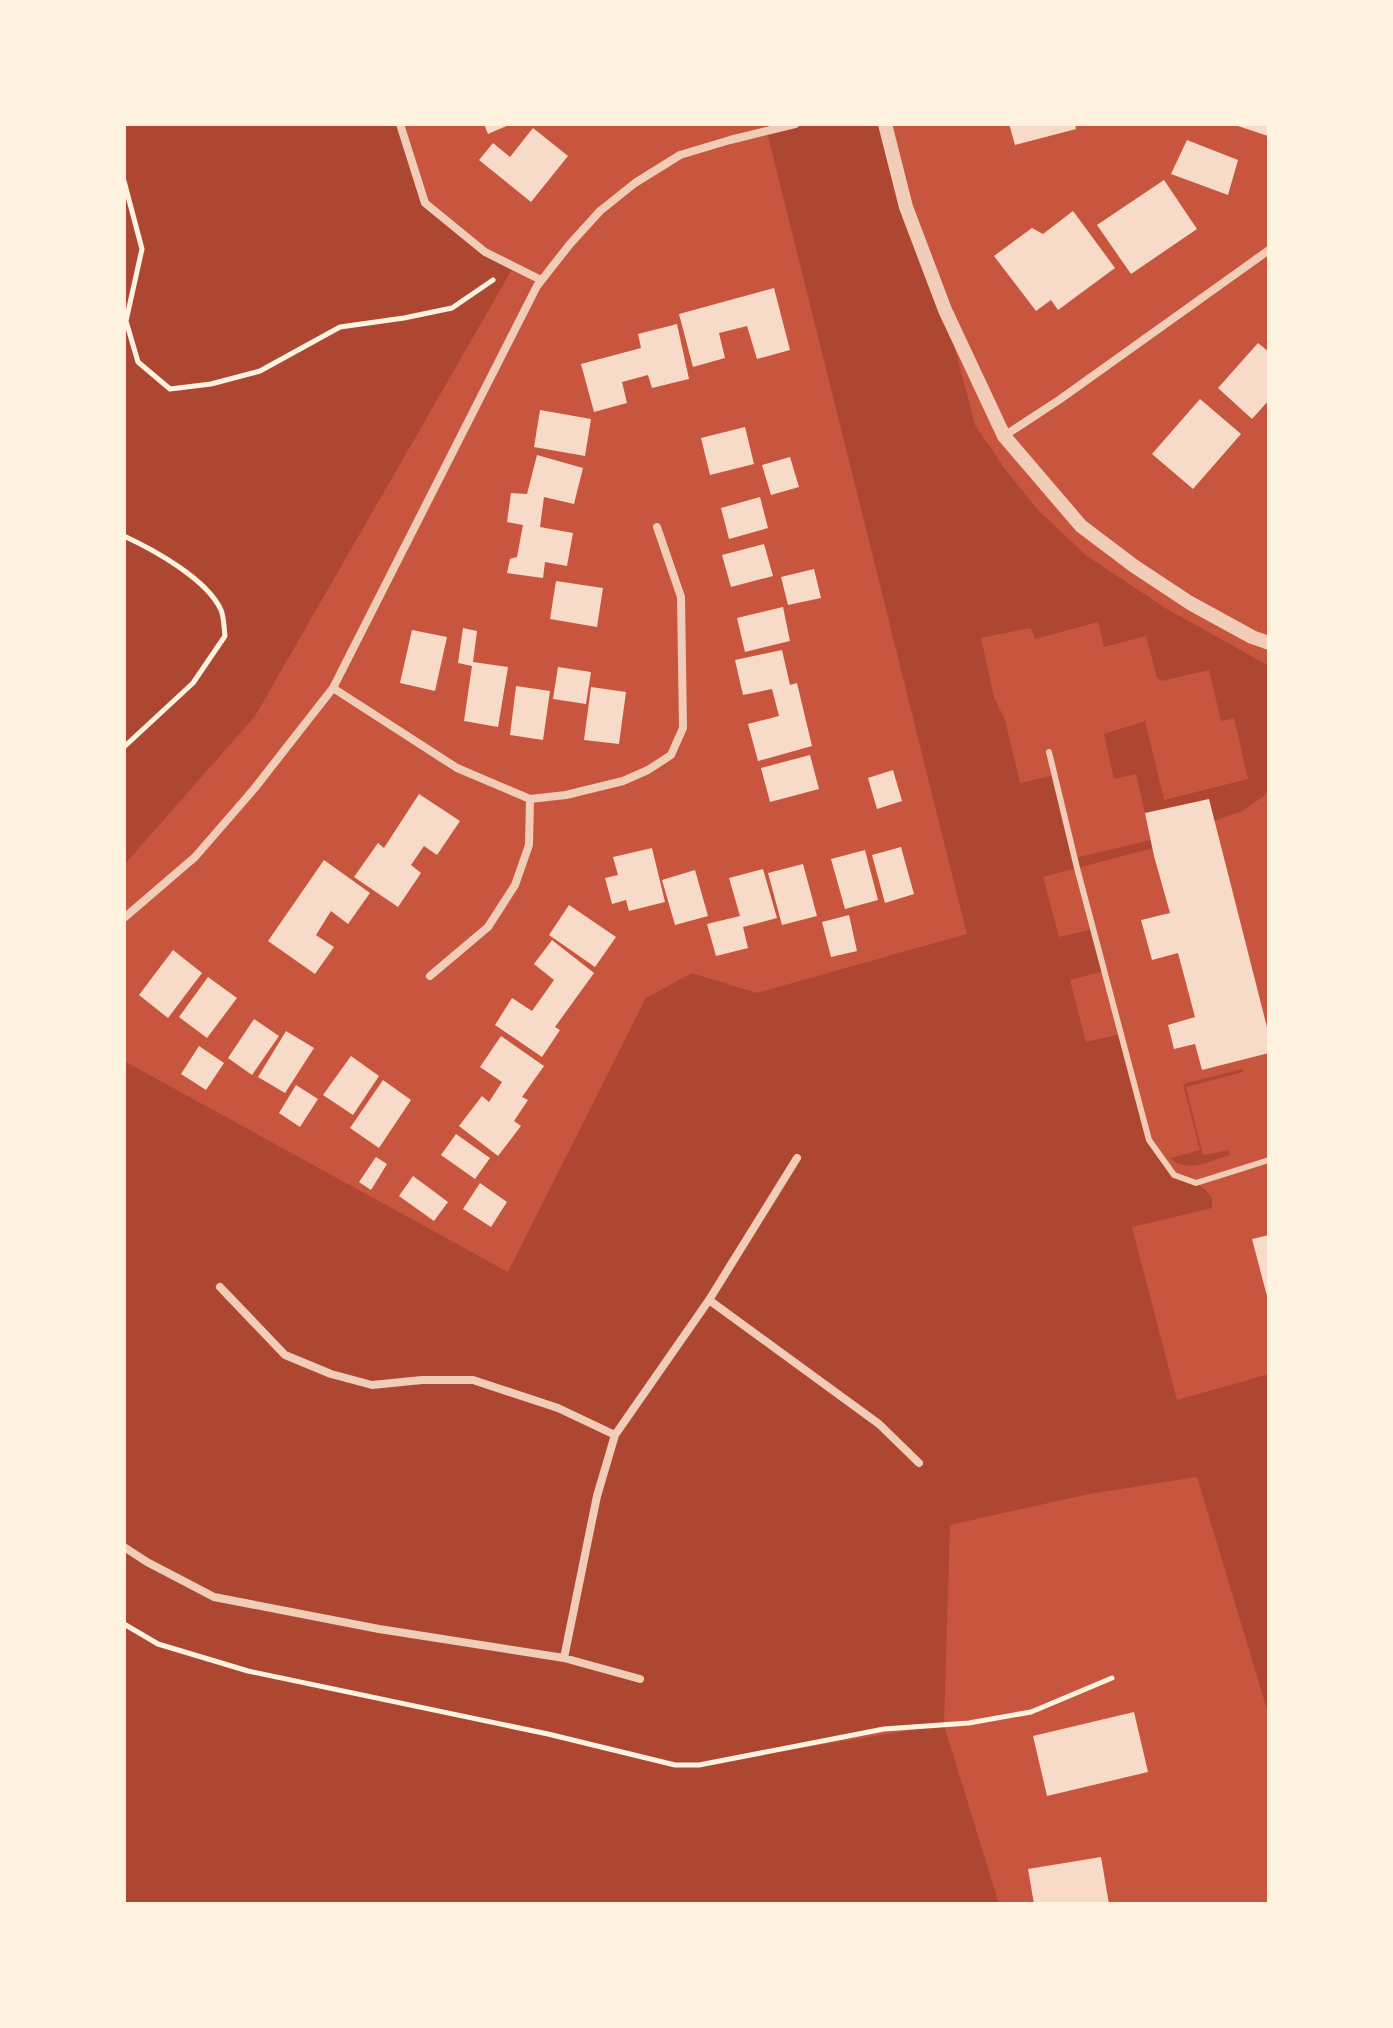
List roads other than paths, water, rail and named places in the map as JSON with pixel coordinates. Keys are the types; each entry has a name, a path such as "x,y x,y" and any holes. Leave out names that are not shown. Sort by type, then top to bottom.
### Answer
{"street":[{"path":"400,124 425,203 485,252 541,280"},
{"path":"124,918 195,857 254,789 333,688 541,280 600,211 635,183 680,155 795,124"},
{"path":"885,124 911,222 945,310 1004,436 1081,526 1190,603 1269,643"},
{"path":"1004,436 1269,250"},
{"path":"333,688 457,768 530,799 566,795 623,781 648,770 671,755 683,728 681,597 657,527"},
{"path":"430,976 488,927 515,885 529,845 530,799"},
{"path":"564,1658 597,1496 615,1435 709,1300 797,1158"},
{"path":"220,1287 285,1355 331,1374 372,1385 422,1380 473,1380 558,1408 615,1435"},
{"path":"709,1300 879,1424 919,1463"},
{"path":"124,1547 214,1597 379,1629 564,1658 640,1679"}],"lane":[{"path":"1049,752 1149,1140 1174,1175 1196,1183 1269,1160"}]}
